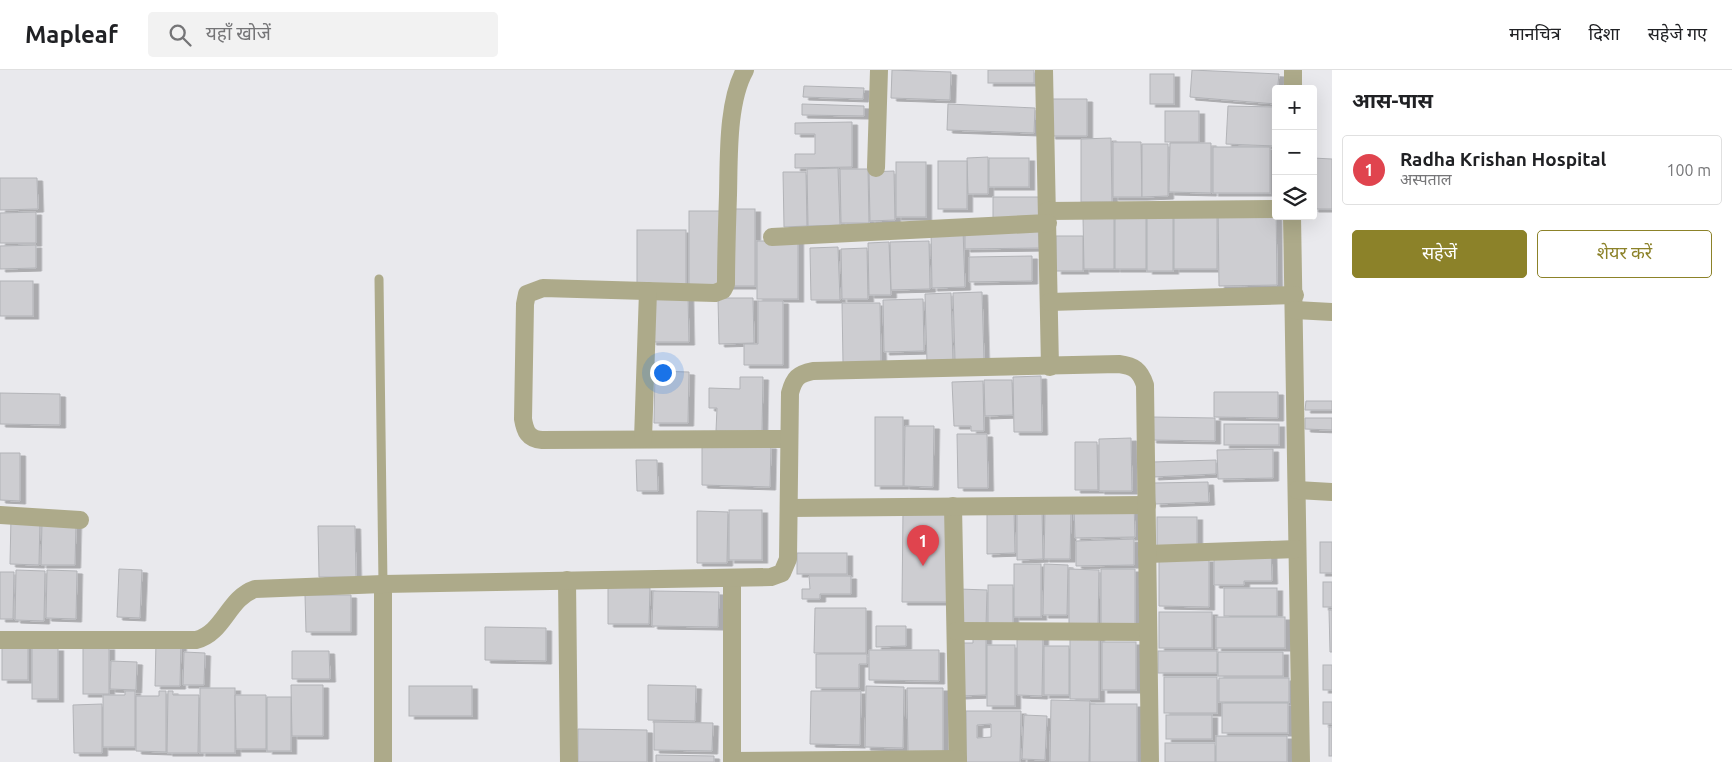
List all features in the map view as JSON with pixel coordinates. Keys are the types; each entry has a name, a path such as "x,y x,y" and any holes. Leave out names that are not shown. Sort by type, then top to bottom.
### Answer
{"street":[{"path":"745,70 741,77 734,104 730,145 726,284 723,290 715,293 543,288 527,294 525,304 523,419 528,434 534,439 542,440 790,439"},
{"path":"876,168 879,70"},
{"path":"1044,70 1050,367"},
{"path":"1293,70 1293,85"},
{"path":"772,238 1047,217 1272,209"},
{"path":"1292,220 1295,302 1301,762"},
{"path":"643,439 648,291"},
{"path":"1049,302 1295,302 1332,312"},
{"path":"0,640 196,640 206,638 214,631 236,601 246,592 255,589 567,580 732,579 771,576 782,573 788,559 790,393 793,381 799,374 813,371 1119,364 1133,366 1142,374 1145,385 1150,762"},
{"path":"1297,490 1332,492"},
{"path":"789,508 1147,504"},
{"path":"732,579 732,762 958,760 953,506"},
{"path":"0,515 80,520"},
{"path":"1147,554 1297,549"},
{"path":"567,580 569,762"},
{"path":"383,584 384,762"},
{"path":"956,631 1148,632"}],"lane":[{"path":"380,278 383,584"}],"building":[{"path":"892,70 951,72 950,100 891,98"},
{"path":"988,70 1034,70 1034,83 988,83"},
{"path":"1192,70 1279,74 1278,85 1272,85 1272,104 1190,97"},
{"path":"1150,74 1174,74 1174,104 1150,104"},
{"path":"804,86 864,88 863,99 803,97"},
{"path":"1049,99 1087,99 1087,136 1050,136"},
{"path":"802,104 864,106 864,116 802,115"},
{"path":"948,104 1035,108 1034,133 947,130"},
{"path":"1228,106 1272,107 1272,146 1226,144"},
{"path":"1165,111 1199,111 1199,142 1165,142"},
{"path":"852,122 852,167 795,168 795,154 815,154 815,134 795,134 795,123"},
{"path":"1111,138 1112,202 1081,202 1081,139"},
{"path":"1113,142 1141,142 1142,197 1113,197"},
{"path":"1170,143 1211,143 1211,193 1169,192"},
{"path":"1142,144 1168,144 1168,196 1142,197"},
{"path":"1213,147 1270,147 1270,193 1213,193"},
{"path":"988,157 988,194 968,194 967,158"},
{"path":"989,158 1029,158 1029,187 989,187"},
{"path":"1317,158 1332,159 1332,209 1317,209"},
{"path":"938,161 967,161 967,209 938,209"},
{"path":"896,162 926,162 926,217 896,217"},
{"path":"838,168 840,225 808,226 807,169"},
{"path":"840,169 868,169 869,223 841,223"},
{"path":"894,171 895,220 870,221 869,172"},
{"path":"783,172 806,172 807,226 784,227"},
{"path":"0,178 37,178 38,209 0,210"},
{"path":"993,197 1040,197 1040,222 993,222"},
{"path":"1218,202 1272,202 1272,220 1276,220 1277,285 1219,286"},
{"path":"1174,205 1217,205 1217,269 1174,269"},
{"path":"725,209 755,209 755,286 725,286"},
{"path":"689,211 722,211 722,287 689,287"},
{"path":"36,212 36,243 0,243 0,213"},
{"path":"1115,212 1146,212 1146,269 1115,269"},
{"path":"1147,212 1173,212 1173,271 1147,271"},
{"path":"1083,217 1114,217 1114,269 1084,269"},
{"path":"1038,224 1039,248 965,249 965,225"},
{"path":"931,229 963,229 965,287 932,288"},
{"path":"637,230 686,230 686,287 637,287"},
{"path":"1056,236 1083,236 1083,271 1056,271"},
{"path":"757,241 798,241 798,299 757,299"},
{"path":"929,241 930,289 891,290 890,242"},
{"path":"889,242 891,295 869,295 868,243"},
{"path":"36,245 36,268 0,269 0,246"},
{"path":"838,247 840,300 811,300 810,248"},
{"path":"867,248 868,299 842,299 841,249"},
{"path":"1032,256 1032,281 969,282 969,257"},
{"path":"0,281 33,281 33,316 0,316"},
{"path":"982,292 984,360 955,360 953,293"},
{"path":"951,293 953,362 927,363 925,294"},
{"path":"688,294 689,342 651,342 650,295"},
{"path":"718,298 753,298 754,343 719,344"},
{"path":"923,299 924,351 884,352 883,300"},
{"path":"758,301 783,301 783,365 744,365 744,344 758,344"},
{"path":"842,303 880,303 881,362 843,363"},
{"path":"655,371 689,372 688,423 654,423"},
{"path":"1041,376 1042,432 1014,432 1013,377"},
{"path":"740,377 763,377 762,432 716,431 717,408 709,408 709,388 740,389"},
{"path":"984,380 1012,380 1013,415 985,416"},
{"path":"983,381 984,431 971,431 971,426 954,426 952,382"},
{"path":"1214,392 1278,392 1278,418 1214,417"},
{"path":"0,393 60,394 60,425 0,424"},
{"path":"1306,401 1332,401 1332,410 1305,410"},
{"path":"875,417 903,417 903,486 875,486"},
{"path":"1152,417 1215,418 1215,441 1151,440"},
{"path":"1305,418 1332,418 1332,430 1305,429"},
{"path":"1224,424 1279,424 1279,445 1224,445"},
{"path":"905,426 934,426 933,487 904,486"},
{"path":"957,434 987,434 988,488 958,488"},
{"path":"1131,438 1132,491 1099,491 1099,439"},
{"path":"1075,442 1097,442 1098,490 1075,490"},
{"path":"702,445 771,446 770,487 702,485"},
{"path":"1273,449 1273,478 1218,479 1217,450"},
{"path":"0,453 20,453 20,501 0,500"},
{"path":"636,460 657,460 658,491 637,491"},
{"path":"1216,460 1216,474 1153,477 1153,462"},
{"path":"1208,482 1209,502 1155,504 1154,483"},
{"path":"1134,503 1135,537 1075,538 1074,505"},
{"path":"729,510 762,510 762,560 729,560"},
{"path":"903,510 949,510 948,602 902,602"},
{"path":"1014,510 1015,553 987,554 987,511"},
{"path":"1017,510 1042,510 1043,559 1017,560"},
{"path":"1045,510 1071,510 1070,559 1044,559"},
{"path":"697,511 728,512 727,563 697,563"},
{"path":"11,517 40,518 39,565 10,564"},
{"path":"1157,517 1197,517 1197,551 1157,551"},
{"path":"42,523 76,524 75,565 41,565"},
{"path":"318,526 355,526 356,577 319,577"},
{"path":"1134,539 1134,565 1076,566 1076,541"},
{"path":"1320,542 1332,542 1332,573 1320,573"},
{"path":"1214,547 1271,547 1272,581 1244,581 1244,585 1214,585"},
{"path":"797,553 847,553 847,574 797,574"},
{"path":"1159,559 1209,559 1209,607 1159,606"},
{"path":"1014,564 1041,564 1041,617 1014,617"},
{"path":"1044,564 1068,565 1067,615 1043,615"},
{"path":"119,569 142,570 140,618 117,617"},
{"path":"1069,569 1099,570 1098,628 1069,628"},
{"path":"1101,569 1135,569 1135,626 1101,626"},
{"path":"16,570 45,571 44,621 15,620"},
{"path":"47,570 77,571 76,619 46,618"},
{"path":"0,572 14,572 13,619 0,619"},
{"path":"809,576 851,576 851,594 820,594 820,599 802,599 802,589 810,589"},
{"path":"1323,582 1332,582 1332,607 1323,607"},
{"path":"988,585 1013,585 1013,625 988,625"},
{"path":"608,587 650,588 649,624 608,624"},
{"path":"1224,588 1277,588 1277,616 1224,616"},
{"path":"959,589 987,590 986,627 958,626"},
{"path":"653,591 719,592 718,627 652,626"},
{"path":"305,595 351,595 351,632 306,632"},
{"path":"815,608 866,608 866,653 814,653"},
{"path":"1329,610 1332,610 1332,652 1330,652"},
{"path":"1159,612 1212,612 1212,648 1159,648"},
{"path":"1216,617 1285,617 1285,648 1216,648"},
{"path":"876,626 906,626 906,646 876,647"},
{"path":"485,627 546,628 546,661 485,660"},
{"path":"2,635 28,635 28,680 2,680"},
{"path":"973,635 986,635 986,695 959,696 959,643 973,643"},
{"path":"1070,636 1099,636 1099,699 1070,699"},
{"path":"1017,637 1043,637 1042,696 1017,695"},
{"path":"156,642 181,642 180,686 155,686"},
{"path":"1102,642 1136,642 1136,690 1102,690"},
{"path":"987,645 1015,645 1015,706 987,706"},
{"path":"1044,646 1069,646 1069,695 1044,695"},
{"path":"83,647 109,647 109,694 83,694"},
{"path":"32,648 58,648 58,699 32,699"},
{"path":"869,650 939,650 939,681 869,680"},
{"path":"292,651 329,651 330,679 292,679"},
{"path":"1158,651 1217,651 1217,673 1158,673"},
{"path":"184,652 205,653 204,685 183,685"},
{"path":"1218,652 1283,652 1283,676 1218,676"},
{"path":"816,654 867,654 867,664 859,664 859,688 816,688"},
{"path":"111,661 137,662 136,690 110,689"},
{"path":"1323,665 1332,665 1332,690 1323,690"},
{"path":"1164,677 1217,677 1217,713 1164,713"},
{"path":"1219,678 1289,678 1289,702 1219,702"},
{"path":"291,685 323,685 323,736 292,736"},
{"path":"648,685 696,686 695,721 648,720"},
{"path":"409,686 472,686 472,716 409,716"},
{"path":"866,686 904,687 903,748 865,747"},
{"path":"200,688 235,688 235,753 200,753"},
{"path":"907,688 943,688 943,752 908,752"},
{"path":"125,691 135,691 135,747 103,747 103,695 125,695"},
{"path":"159,691 166,691 166,752 136,751 136,696 159,696"},
{"path":"168,691 173,691 173,695 199,695 198,753 167,753"},
{"path":"811,691 861,691 860,745 810,744"},
{"path":"235,695 266,695 266,749 236,749"},
{"path":"267,697 291,697 291,751 267,751"},
{"path":"1051,700 1090,701 1089,762 1050,762"},
{"path":"1323,702 1332,702 1332,724 1323,724"},
{"path":"1222,703 1288,703 1288,733 1222,733"},
{"path":"102,704 102,753 74,753 73,705"},
{"path":"1090,704 1137,704 1137,762 1090,762"},
{"path":"966,711 1021,711 1020,762 966,762","holes":["991,724 991,737 977,738 977,725"]},
{"path":"1024,715 1047,716 1045,760 1022,759"},
{"path":"1166,715 1212,715 1212,739 1166,739"},
{"path":"654,722 713,723 712,751 654,750"},
{"path":"1329,727 1332,727 1332,756 1329,756"},
{"path":"578,729 647,730 647,762 578,762"},
{"path":"1216,736 1287,736 1287,762 1216,762"},
{"path":"1165,743 1215,743 1215,762 1165,762"},
{"path":"656,755 714,756 714,762 656,762"}],"place":[{"name":"Radha Krishan Hospital","path":"923,566"}]}
